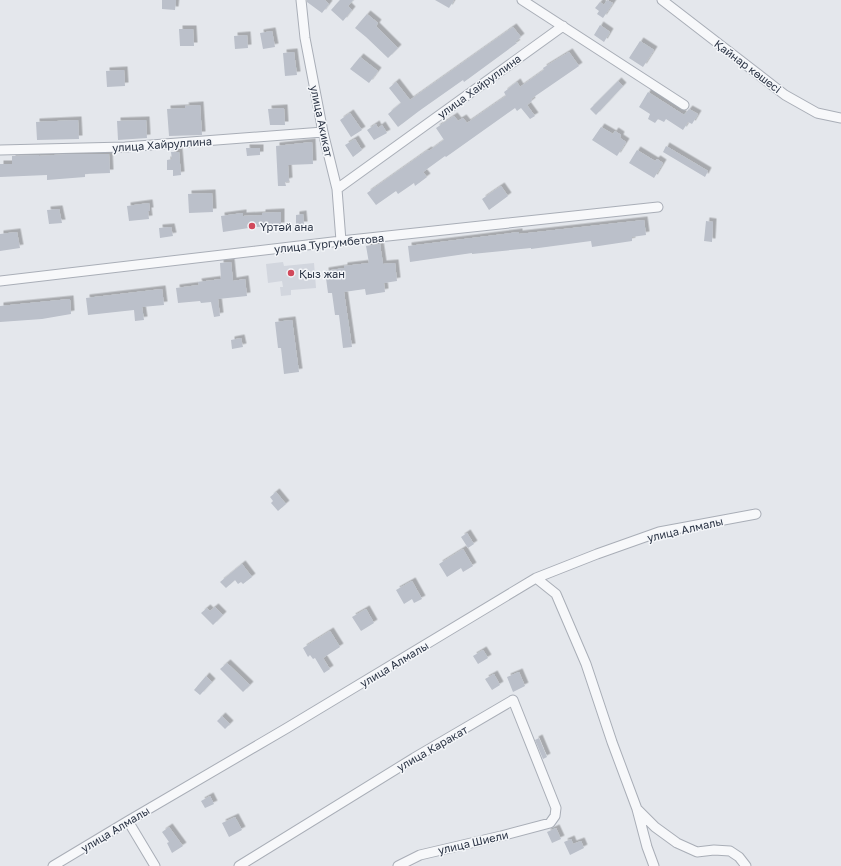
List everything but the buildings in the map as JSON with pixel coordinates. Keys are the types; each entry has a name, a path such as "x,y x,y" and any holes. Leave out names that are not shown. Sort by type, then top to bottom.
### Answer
{"street":[{"name":"улица Акикат","path":"300,0 305,38 323,132 337,189 341,241"},
{"path":"522,0 684,105"},
{"name":"Қайнар көшесі","path":"662,0 785,95 817,113 841,118"},
{"name":"улица Хайруллина","path":"337,189 563,26"},
{"name":"улица Хайруллина","path":"0,150 125,147 323,132"},
{"name":"улица Тургумбетова","path":"0,281 341,241 658,208"},
{"name":"улица Алмалы","path":"53,866 128,820 287,728 536,578 659,532 756,514"},
{"path":"536,578 556,594 586,664 612,742 637,809 647,847 654,866"},
{"name":"улица Каракат","path":"239,866 414,758 513,700 556,808 555,816 550,823"},
{"path":"637,809 655,827 677,843 696,852 714,850 730,851 739,857 746,866"},
{"path":"128,820 155,866"},
{"name":"улица Шиели","path":"398,866 420,855 550,823"}],"shaded area":[{"name":"Қыз жан","path":"283,262 284,266 314,263 316,288 291,290 291,295 281,296 280,287 283,287 282,281 268,283 266,264"}],"place":[{"name":"Үртәй ана","path":"252,226"},
{"name":"Қыз жан","path":"291,273"}]}
